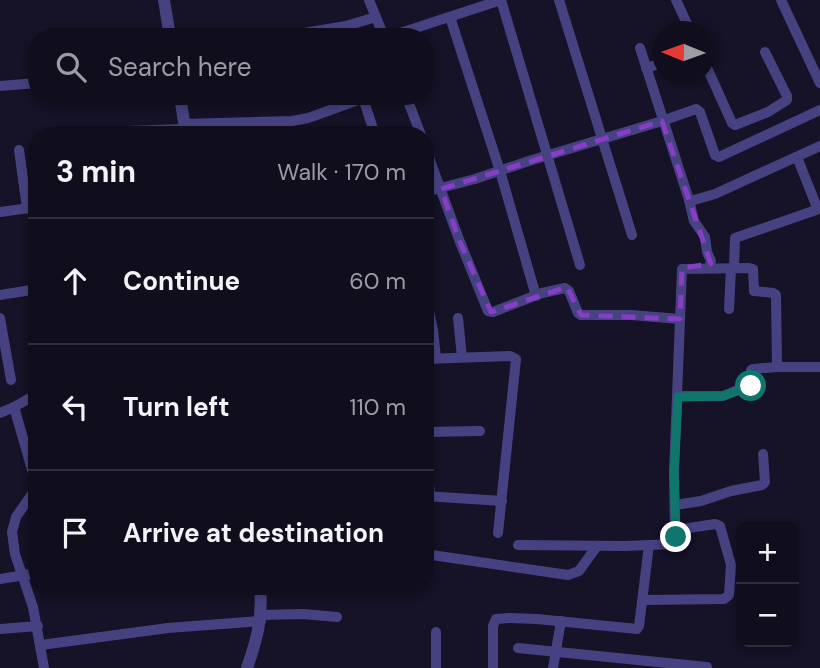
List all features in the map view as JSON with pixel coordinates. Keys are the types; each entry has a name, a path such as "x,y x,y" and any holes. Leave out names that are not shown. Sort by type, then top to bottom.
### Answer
{"street":[{"path":"164,0 169,28"},
{"path":"369,0 382,28"},
{"path":"415,28 500,0 580,265"},
{"path":"559,0 632,235"},
{"path":"676,0 686,21"},
{"path":"781,0 820,83"},
{"path":"334,28 376,17"},
{"path":"450,17 500,171 536,296"},
{"path":"640,48 694,221 705,237 711,261 709,268"},
{"path":"715,84 735,125 768,112 787,100 765,52"},
{"path":"646,68 652,66"},
{"path":"0,86 28,84"},
{"path":"182,105 188,126"},
{"path":"206,126 301,120 342,105"},
{"path":"364,105 372,126"},
{"path":"409,105 418,126"},
{"path":"434,190 662,121 693,109 699,110 715,155 719,158 820,110"},
{"path":"689,200 715,194 820,146"},
{"path":"19,150 28,189"},
{"path":"729,309 735,237 816,209 797,157"},
{"path":"434,171 488,311 494,312 565,288 581,315 680,319"},
{"path":"0,212 28,208"},
{"path":"518,545 649,545 672,544 675,540 682,269 753,269 754,291 776,295 777,367"},
{"path":"0,295 28,290"},
{"path":"0,318 11,380"},
{"path":"458,318 463,357"},
{"path":"434,358 510,356 516,359 498,533"},
{"path":"678,397 726,396 750,387 752,369 820,367"},
{"path":"0,413 28,399"},
{"path":"15,407 28,458"},
{"path":"434,434 480,431"},
{"path":"675,505 762,485 765,482 762,454"},
{"path":"434,496 502,501"},
{"path":"28,501 16,517 12,532 15,554 28,591"},
{"path":"643,600 724,599 729,595 731,565 720,526 715,524 676,530"},
{"path":"493,668 493,626 496,619 561,621 637,629 649,545"},
{"path":"434,555 568,575 579,571 597,546"},
{"path":"0,579 28,574"},
{"path":"29,595 38,626 44,668"},
{"path":"247,668 265,617 261,595"},
{"path":"41,645 265,617 303,614 337,617"},
{"path":"554,668 561,621"},
{"path":"0,629 38,626"},
{"path":"436,632 436,668"},
{"path":"518,648 638,664 707,667"}],"highlighted area":[{"path":"662,121 711,264 682,268 680,319 581,315 567,287 491,312 460,242 441,189"}],"route":[{"path":"676,537 674,472 678,397 723,396 751,386"}]}
